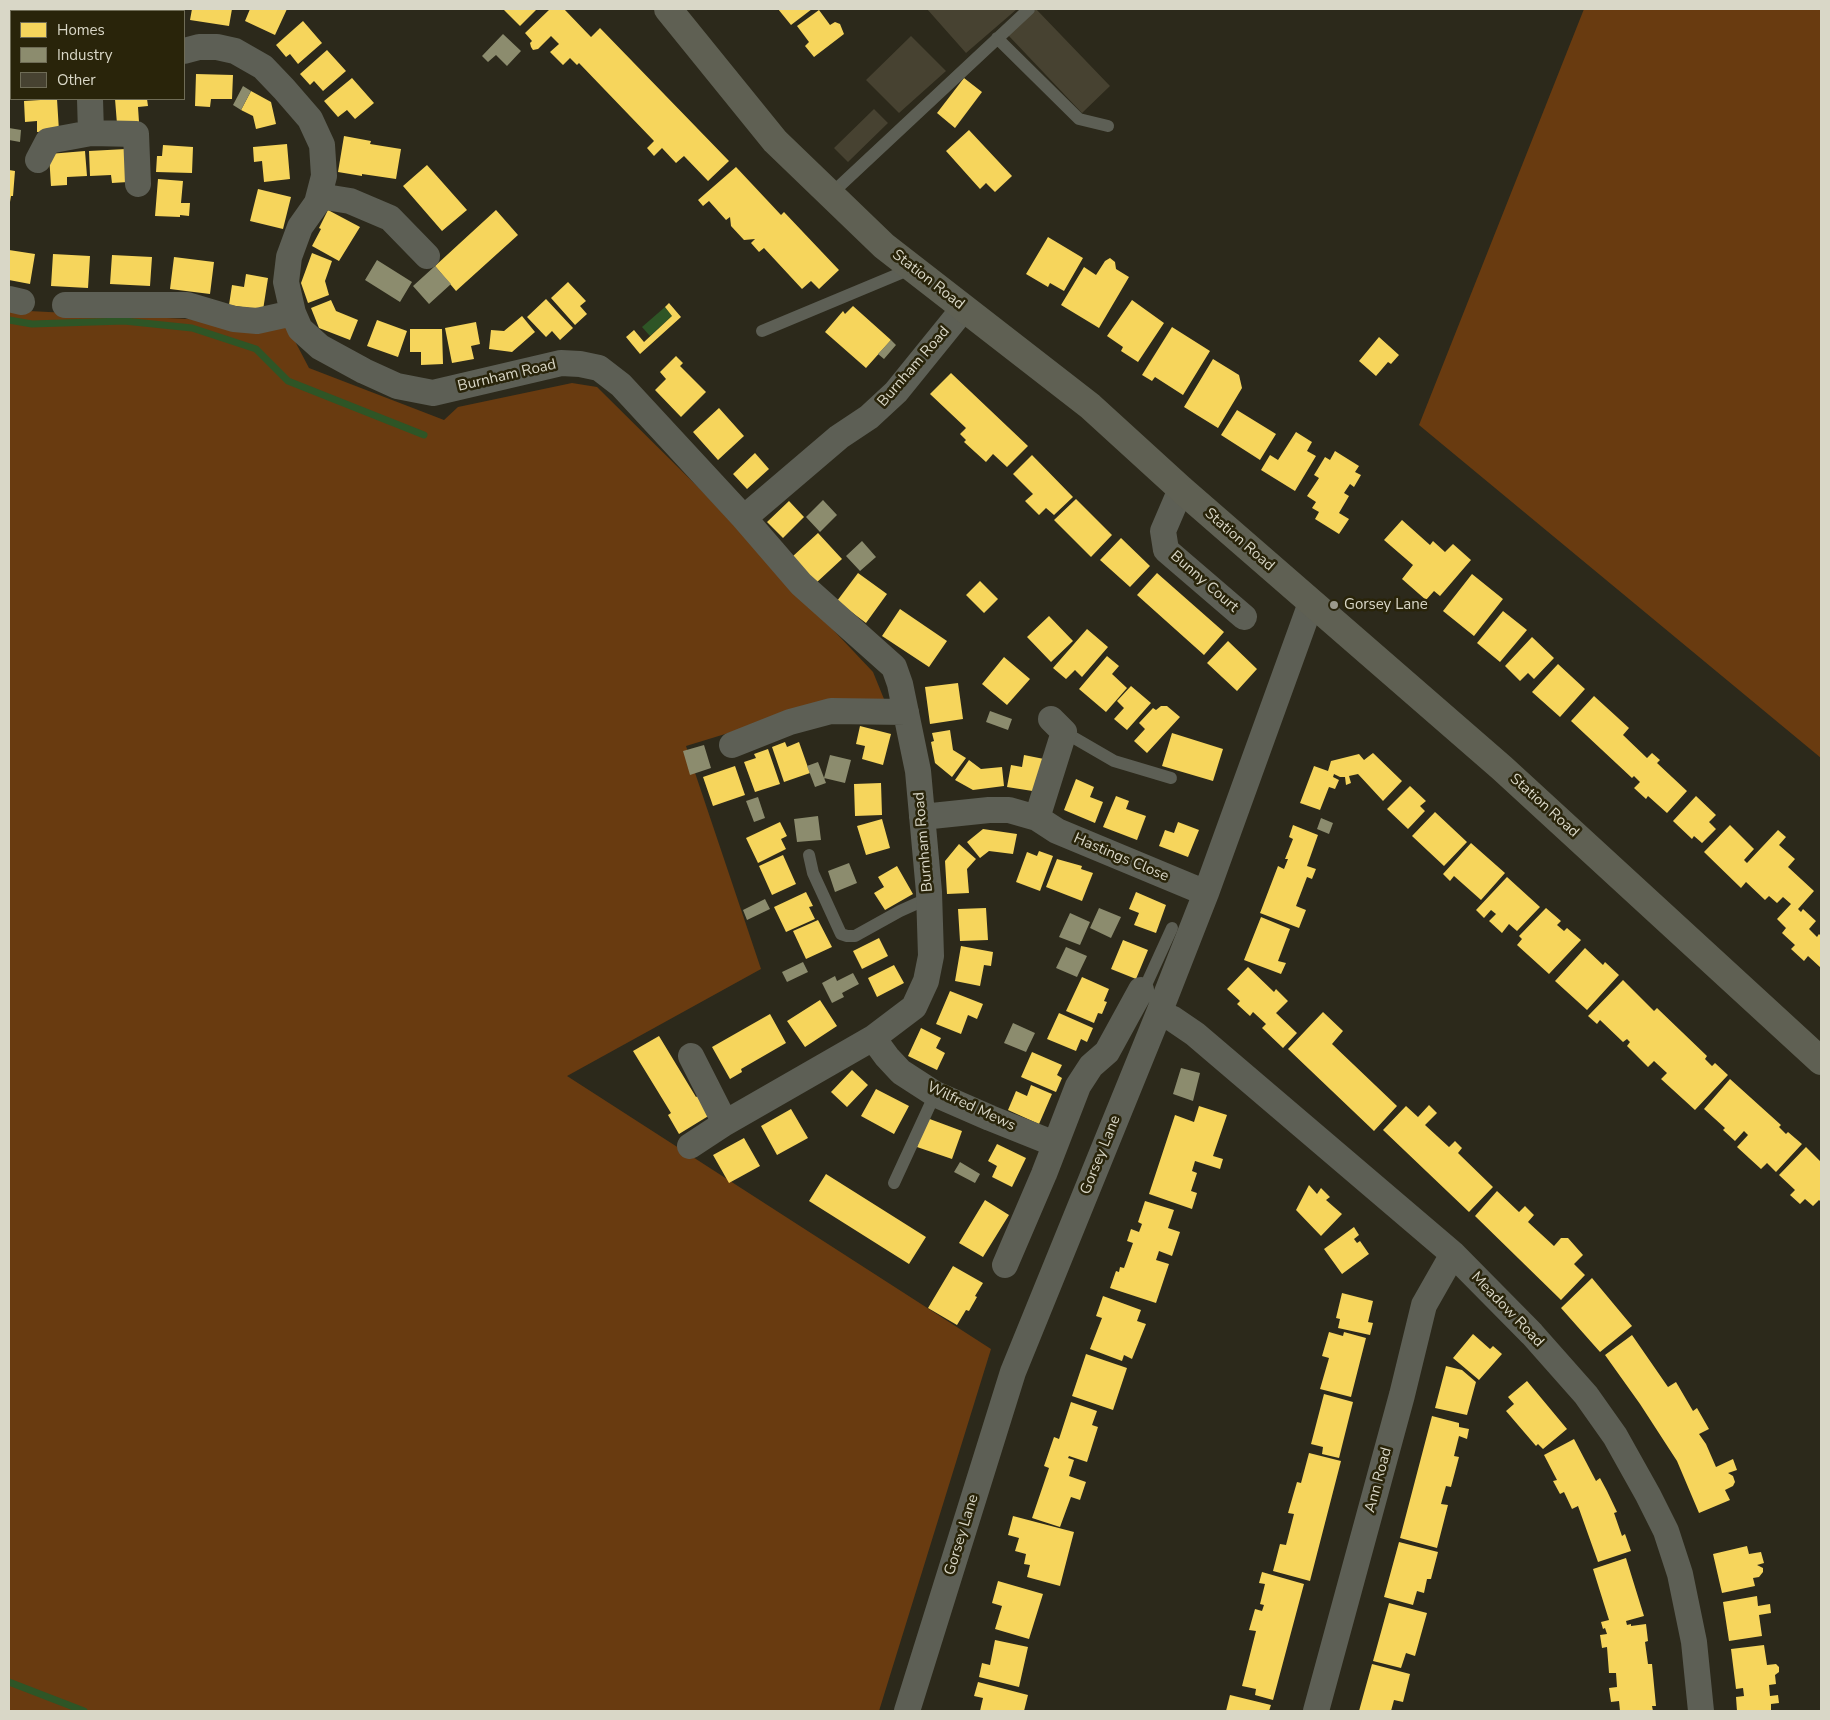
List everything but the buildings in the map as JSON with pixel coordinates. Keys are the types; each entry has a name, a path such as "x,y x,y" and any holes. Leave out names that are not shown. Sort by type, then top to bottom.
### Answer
{"street":[{"name":"Station Road","path":"668,9 775,141 884,246 1090,406 1181,489 1502,768 1821,1061"},
{"name":"Burnham Road","path":"185,51 199,47 217,47 235,51 263,67 310,120 322,144 324,176 319,196 317,203 300,227 289,257 286,282 292,313 300,329 320,346 364,370 397,386 432,393 561,363 599,368 621,385 744,518 801,584 894,668 900,684 918,771 929,898 931,956 926,981 914,1007 874,1038 725,1122 690,1146"},
{"path":"90,100 91,133"},
{"path":"38,160 48,141 91,133 136,134 138,184"},
{"path":"319,196 350,201 390,218 427,256"},
{"path":"65,305 187,305 234,319 256,321 292,313"},
{"name":"Burnham Road","path":"744,518 839,437 869,417 896,392 964,308"},
{"name":"Bunny Court","path":"1181,489 1163,531 1166,550 1244,617"},
{"name":"Gorsey Lane","path":"907,1711 1012,1372 1159,1014 1206,893 1311,603"},
{"path":"732,745 790,722 831,711 906,712"},
{"path":"1037,818 1057,726"},
{"name":"Hastings Close","path":"922,817 989,810 1009,810 1037,818 1058,831 1206,893"},
{"path":"1005,1265 1078,1086 1091,1066 1107,1052 1140,990"},
{"name":"Meadow Road","path":"1159,1014 1173,1019 1195,1034 1453,1254 1532,1334 1586,1396 1615,1436 1666,1531 1680,1574 1694,1642 1700,1711"},
{"name":"Wilfred Mews","path":"874,1038 887,1057 901,1072 935,1094 1055,1144"},
{"path":"691,1056 725,1122"},
{"name":"Ann Road","path":"1316,1711 1402,1395 1424,1305 1453,1254"}],"lane":[{"path":"831,194 1029,9"},
{"path":"997,38 1079,120 1108,126"},
{"path":"762,330 913,268"},
{"path":"1057,726 1114,761 1171,778"},
{"path":"809,855 814,873 841,934 855,936 900,911 929,898"},
{"path":"1140,990 1146,985 1172,928"},
{"path":"894,1183 935,1094"}],"shaded area":[{"path":"1584,9 1821,9 1821,758 1419,425"},
{"path":"665,307 672,316 650,336 642,327"},
{"path":"9,310 286,324 309,368 444,420 458,407 572,383 597,387 698,487 873,672 884,699 735,731 686,746 761,969 567,1076 991,1349 879,1711 9,1711"}],"waterway":[{"path":"9,320 32,324 124,321 192,328 256,349 288,381 424,435"},
{"path":"9,1682 84,1711"}],"place":[{"name":"Gorsey Lane","path":"1334,605"}]}
